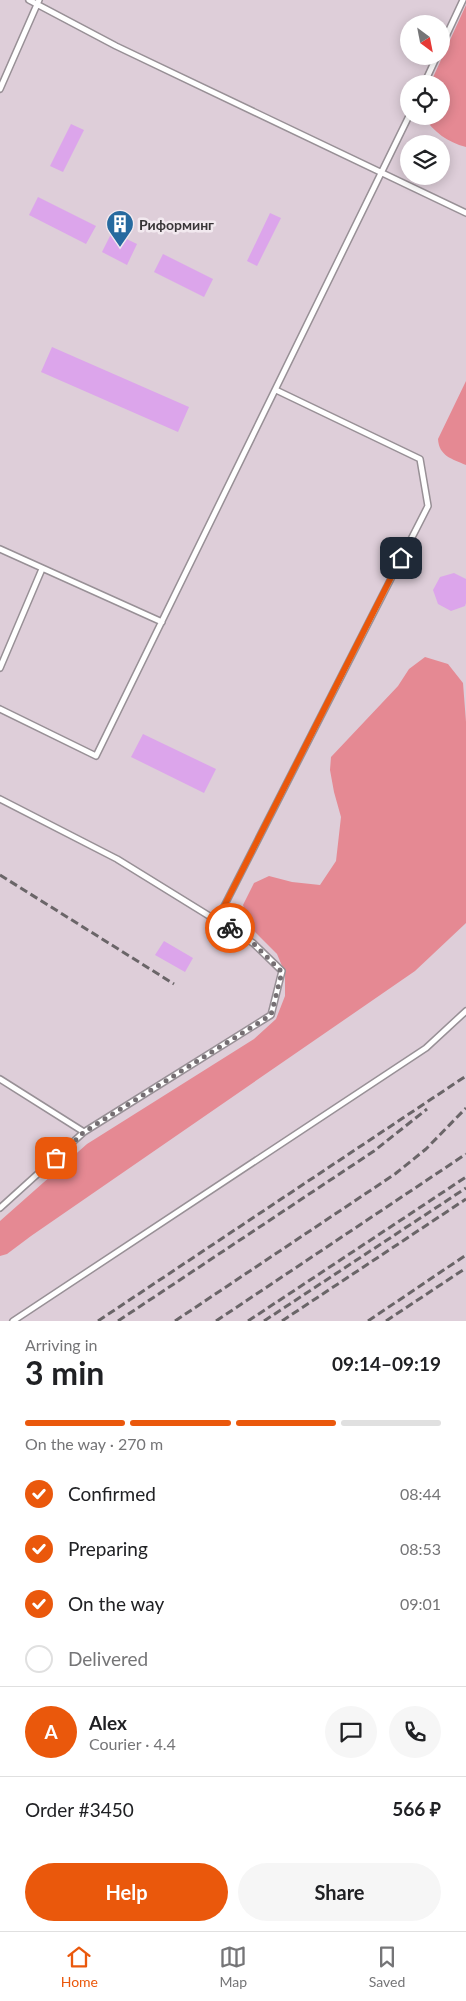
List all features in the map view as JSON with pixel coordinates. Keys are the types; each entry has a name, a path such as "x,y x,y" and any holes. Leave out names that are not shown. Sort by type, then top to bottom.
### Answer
{"lane":[{"path":"29,0 466,213"},
{"path":"450,28 463,0"},
{"path":"0,88 38,3"},
{"path":"0,709 96,756 405,125"},
{"path":"217,920 428,506 420,459 276,390"},
{"path":"0,548 42,570 162,622"},
{"path":"0,668 42,570"},
{"path":"0,799 118,859 253,943 282,972 271,1015 84,1132 0,1208"},
{"path":"13,1321 426,1048 466,1011"},
{"path":"0,1079 84,1132"}],"shaded area":[{"path":"0,0 466,0 466,1321 0,1321"},
{"path":"466,5 466,147 450,140 450,135 441,135 430,125 450,125 450,75 434,75 439,65 450,65 450,40"},
{"path":"466,381 466,465 447,456 441,449 438,439"},
{"path":"425,657 448,664 463,683 466,722 466,923 415,971 7,1254 0,1256 0,1221 87,1144 254,1039 276,1019 285,996 285,973 277,954 251,928 243,905 254,883 269,876 292,882 320,885 336,861 341,817 330,770 331,757 398,686 409,669"}],"building":[{"path":"71,124 84,130 63,172 50,166"},
{"path":"38,197 96,226 86,244 29,215"},
{"path":"270,213 281,218 257,266 247,261"},
{"name":"Риформинг","path":"112,232 137,244 127,265 102,252"},
{"path":"163,254 213,279 204,297 154,272"},
{"path":"52,347 189,407 178,432 41,372"},
{"path":"454,573 466,579 466,603 465,606 451,611 438,604 433,590 440,577"},
{"path":"143,734 216,769 204,793 131,757"},
{"path":"164,941 193,958 185,972 155,955"}],"railway":[{"path":"0,875 174,984"},
{"path":"98,1321 466,1076"},
{"path":"175,1321 395,1174 426,1149 466,1108"},
{"path":"118,1321 374,1151 427,1109"},
{"path":"216,1321 466,1154"},
{"path":"248,1321 466,1177"},
{"path":"264,1321 466,1188"},
{"path":"282,1321 466,1199"},
{"path":"368,1321 466,1255"},
{"path":"386,1321 466,1268"}],"way so far":[{"path":"56,1158 84,1132 271,1015 282,972 253,943 230,928"}],"place":[{"name":"Риформинг","path":"120,248"}],"route":[{"path":"230,928 217,920 401,558"}]}
